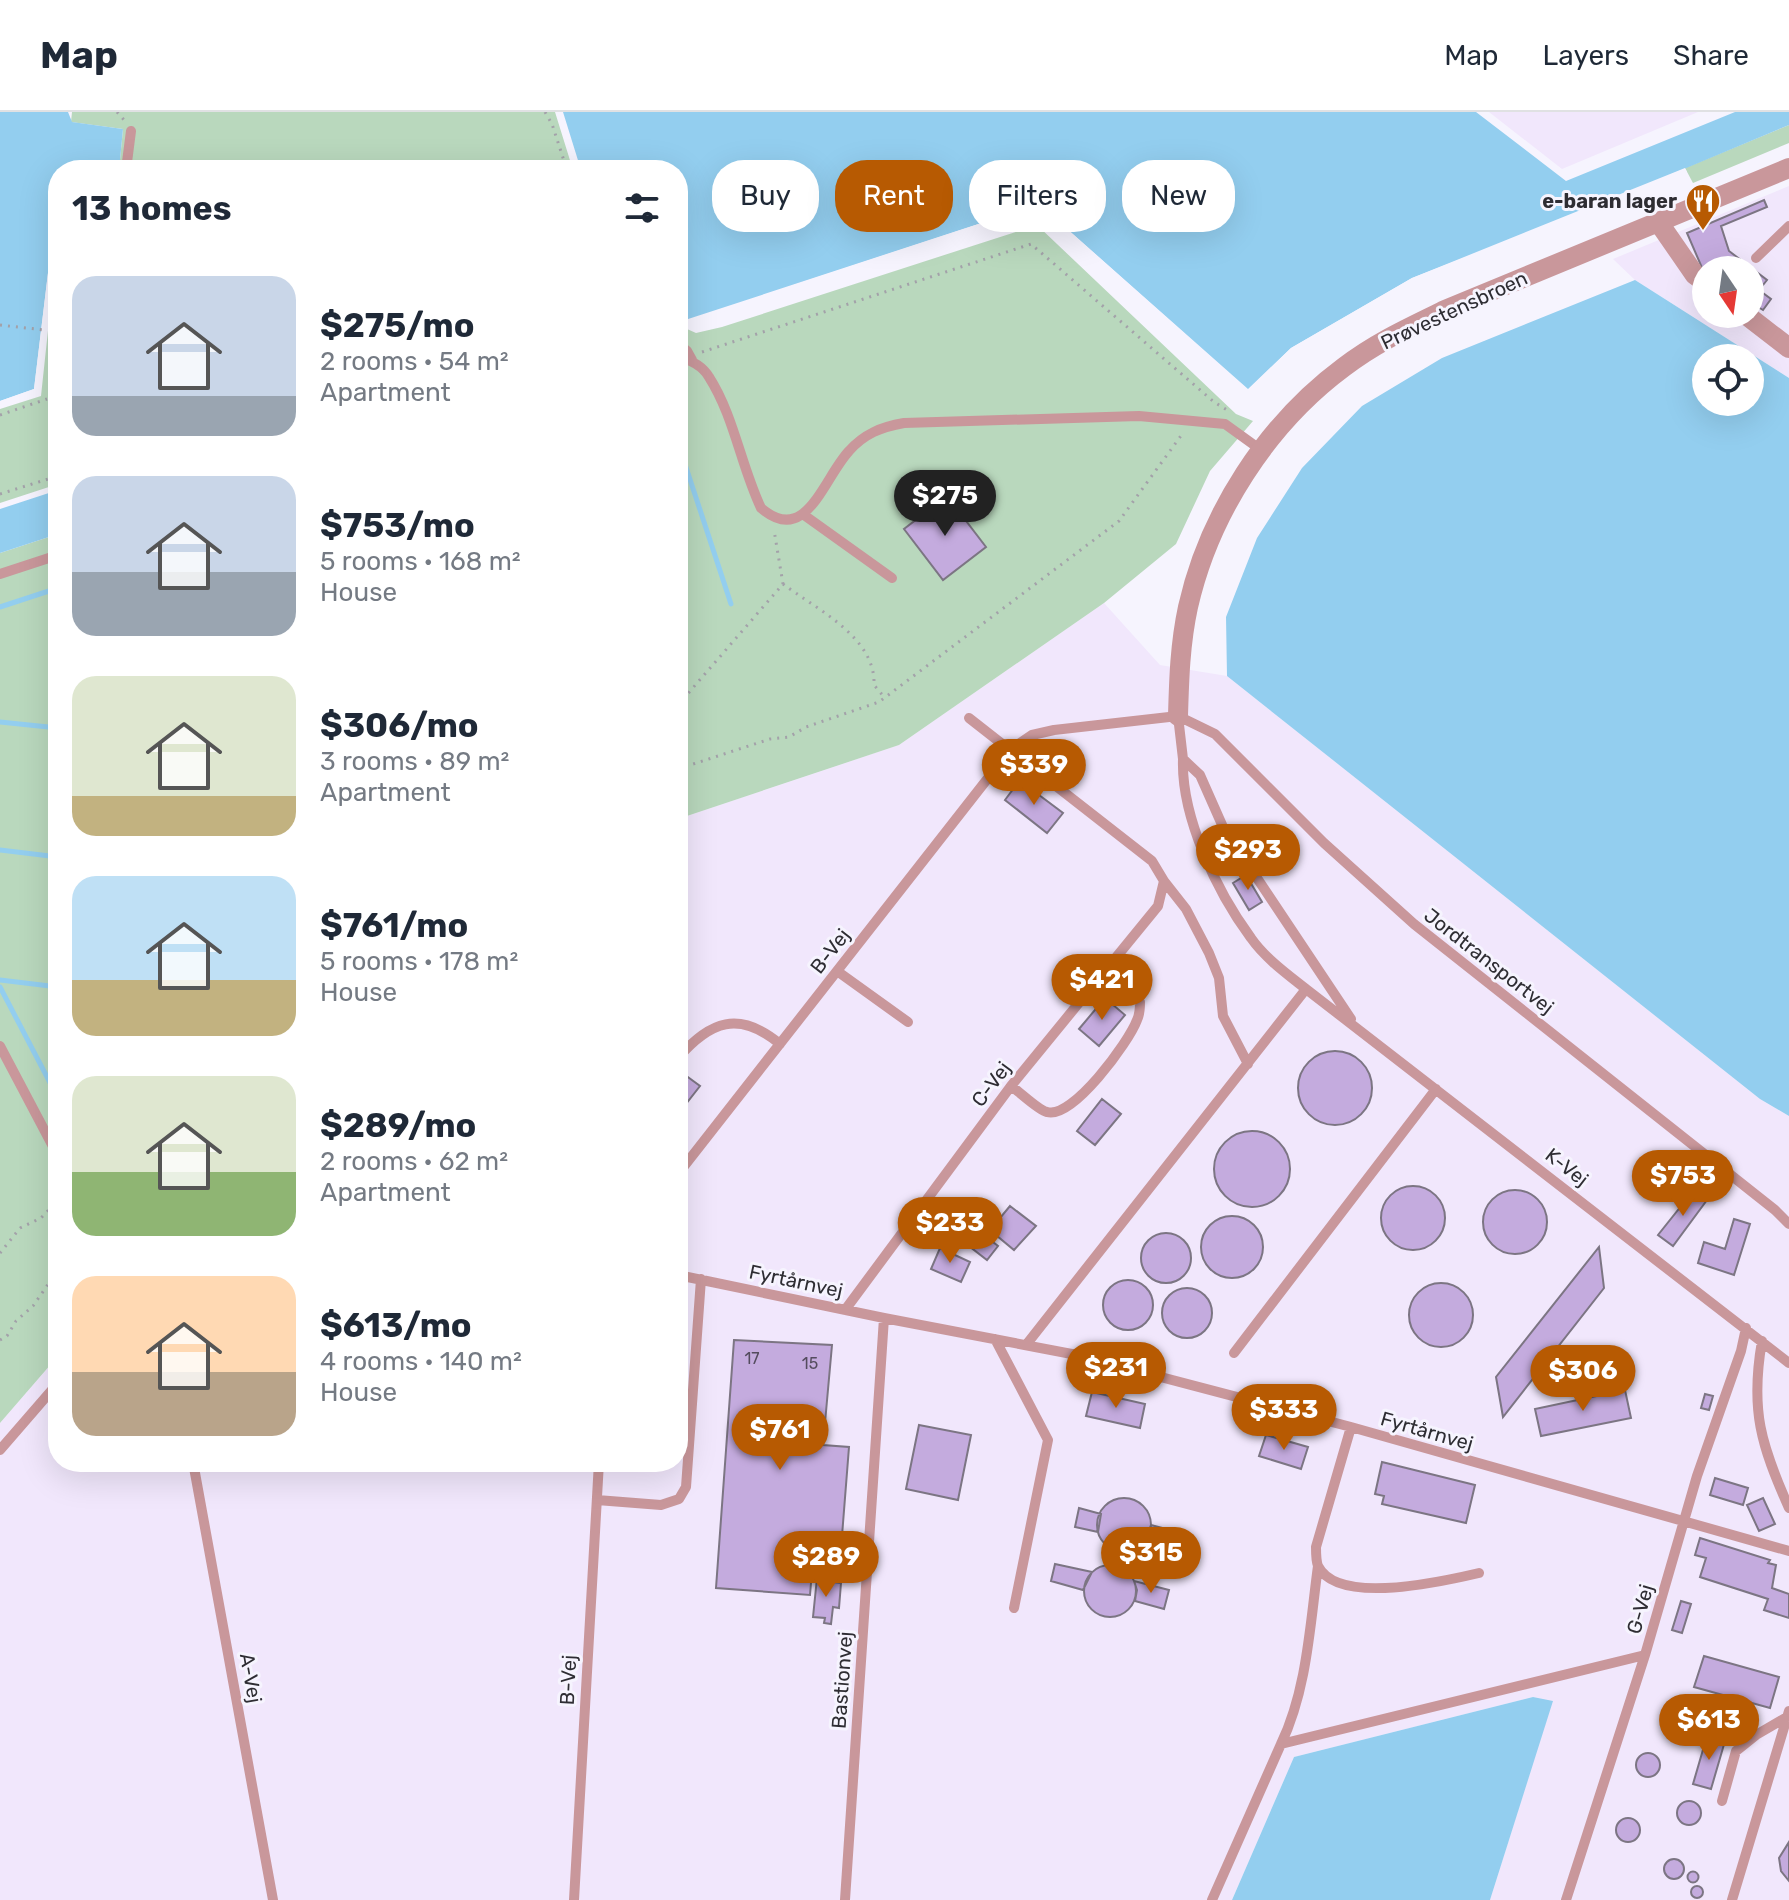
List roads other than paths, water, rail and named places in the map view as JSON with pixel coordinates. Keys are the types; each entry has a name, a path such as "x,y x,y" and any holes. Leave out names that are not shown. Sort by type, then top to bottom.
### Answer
{"street":[{"name":"Prøvestensbroen","path":"1178,716 1179,664 1188,607 1205,551 1229,499 1261,450 1299,406 1343,367 1392,335 1445,310 1788,170"},
{"path":"1659,223 1692,271"},
{"path":"1763,328 1789,348"}],"lane":[{"path":"127,160 131,131"},
{"path":"1758,256 1789,226"},
{"path":"688,353 708,374 725,410 752,491 761,508 772,518 792,522 804,515 848,452 865,436 884,427 904,423 1139,416 1192,420 1225,424 1261,450"},
{"path":"688,359 692,360"},
{"path":"804,515 892,578"},
{"path":"0,574 48,558"},
{"path":"1010,750 1032,735 1054,730 1178,716"},
{"name":"K-Vej","path":"1178,716 1182,779 1200,842 1221,891 1252,940 1306,989 1789,1363"},
{"name":"Jordtransportvej","path":"1178,716 1215,734 1324,843 1414,924 1789,1224"},
{"path":"969,718 1152,861 1186,909 1215,966 1223,1016 1248,1064"},
{"name":"B-Vej","path":"688,1161 1010,750"},
{"name":"K-Vej","path":"1183,759 1200,775 1223,827 1360,1031"},
{"name":"C-Vej","path":"845,1310 1011,1086 1158,906 1164,881"},
{"path":"1011,1086 1047,1112 1062,1111 1082,1095 1113,1058 1137,1021 1140,1002 1105,970"},
{"path":"837,971 908,1022"},
{"path":"1026,1345 1306,989"},
{"path":"688,1046 709,1029 734,1024 763,1030 780,1044"},
{"path":"0,1046 48,1137"},
{"path":"1234,1353 1436,1089"},
{"name":"Fyrtårnvej","path":"688,1277 1077,1355 1351,1427 1789,1551"},
{"path":"688,1459 701,1279"},
{"name":"Bastionvej","path":"845,1900 884,1318"},
{"name":"G-Vej","path":"1566,1900 1746,1328"},
{"path":"995,1339 1048,1440 1014,1608"},
{"path":"1762,1341 1756,1397 1761,1429 1769,1463 1789,1508"},
{"path":"0,1450 48,1395"},
{"path":"1212,1900 1292,1720 1318,1566 1316,1547 1351,1427"},
{"name":"A-Vej","path":"195,1472 273,1900"},
{"name":"B-Vej","path":"574,1900 598,1472"},
{"path":"597,1500 661,1505 679,1499 686,1487 687,1472"},
{"path":"1318,1566 1333,1581 1366,1587 1437,1582 1479,1573"},
{"path":"1281,1744 1645,1655"},
{"path":"1722,1801 1736,1751 1788,1714"},
{"path":"1732,1900 1788,1714"}],"water":[{"path":"0,112 68,112 72,122 123,129 120,160 48,160 48,273 34,389 0,401"},
{"path":"563,112 1476,112 1566,181 1735,112 1789,112 1789,125 1579,213 1412,278 1291,348 1248,390 1070,232 1106,232 1106,160 969,160 969,227 688,320 688,160 578,160"},
{"path":"1635,280 1692,316 1692,328 1710,328 1736,344 1692,344 1692,416 1764,416 1764,362 1789,378 1789,1116 1760,1099 1227,676 1226,617 1257,538 1302,468 1362,406 1442,358"},
{"path":"48,493 48,537 0,553 0,509"},
{"path":"1533,1697 1553,1701 1490,1900 1232,1900 1294,1757"}],"waterway":[{"path":"688,473 731,604"},
{"path":"0,607 48,591"},
{"path":"0,722 48,727"},
{"path":"0,850 48,856"},
{"path":"0,980 48,986"},
{"path":"0,987 48,1079"}],"place":[{"name":"e-baran lager","path":"1703,232"}]}
